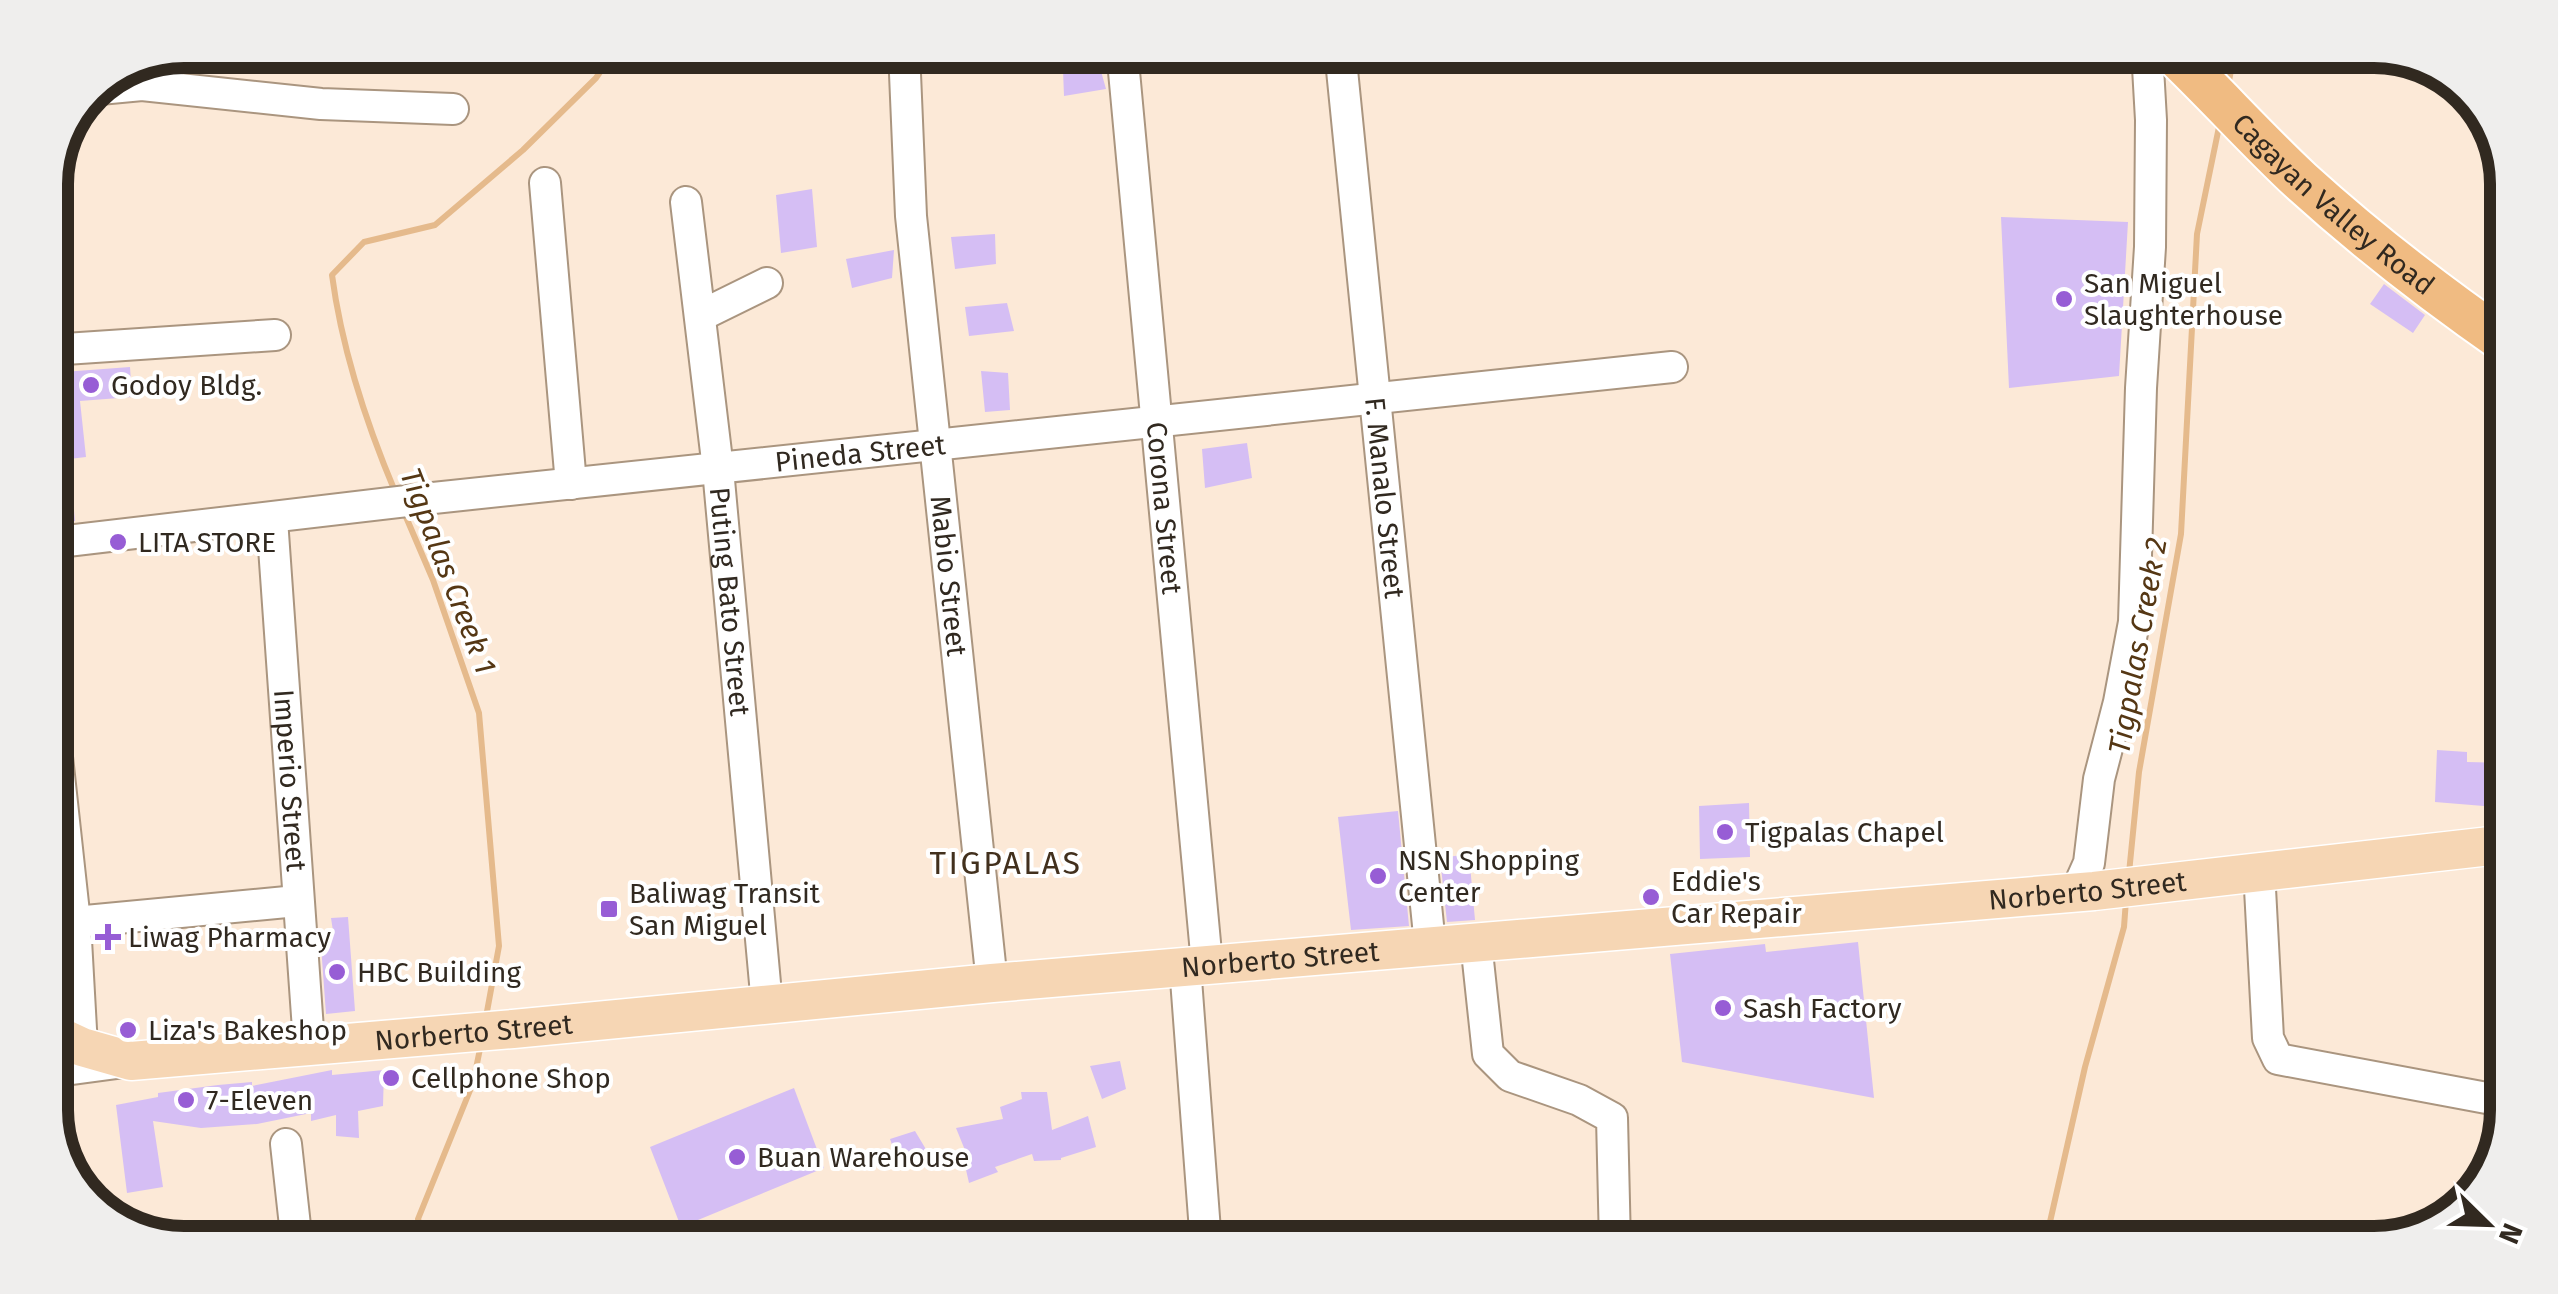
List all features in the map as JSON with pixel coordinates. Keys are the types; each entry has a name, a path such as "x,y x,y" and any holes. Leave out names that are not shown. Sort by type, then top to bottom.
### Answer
{"highway":[{"name":"Cagayan Valley Road","path":"2181,68 2300,179 2404,267 2490,331"}],"main road":[{"name":"Norberto Street","path":"131,1062 1196,965 2084,891 2490,846"},
{"path":"68,1041 131,1062"}],"street":[{"name":"Mabio Street","path":"905,68 911,216 992,983"},
{"name":"Corona Street","path":"1124,68 1196,965 1205,1226"},
{"name":"F. Manalo Street","path":"1342,68 1430,945"},
{"path":"2084,891 2099,779 2134,622 2152,120 2162,68"},
{"path":"119,87 142,85 322,104 453,109"},
{"path":"545,183 571,484"},
{"name":"Puting Bato Street","path":"686,202 718,469 767,1005"},
{"path":"700,316 768,283"},
{"path":"68,349 275,335"},
{"name":"Pineda Street","path":"68,541 424,499 1672,368"},
{"name":"Imperio Street","path":"272,519 309,1044"},
{"path":"68,858 75,922 68,1014"},
{"path":"2258,870 2268,1038 2278,1060 2490,1099"},
{"path":"75,922 297,901"},
{"path":"1476,942 1488,1054 1510,1076 1579,1100 1612,1118 1615,1226"},
{"name":"Norberto Street","path":"68,1070 131,1062"},
{"path":"286,1144 295,1226"}],"building":[{"path":"1100,68 1106,89 1064,96 1063,70"},
{"path":"812,189 817,247 781,253 776,195"},
{"name":"San Miguel Slaughterhouse","path":"2001,217 2128,222 2119,376 2009,388"},
{"path":"995,234 996,264 955,269 951,237"},
{"path":"894,250 892,278 852,288 846,259"},
{"path":"2384,284 2425,315 2413,333 2370,304"},
{"path":"1007,303 1014,331 969,336 965,307"},
{"name":"Godoy Bldg.","path":"130,367 132,397 80,401 86,457 69,459 75,521 68,522 68,372"},
{"path":"981,371 1008,373 1010,410 985,412"},
{"path":"1247,443 1252,478 1205,488 1202,449"},
{"path":"2437,750 2467,752 2467,762 2490,763 2490,807 2435,802"},
{"name":"Tigpalas Chapel","path":"1749,803 1750,857 1700,859 1699,806"},
{"name":"NSN Shopping Center","path":"1398,811 1409,926 1351,930 1338,817"},
{"path":"1469,854 1475,920 1447,922 1440,858"},
{"name":"HBC Building","path":"348,917 355,1011 326,1014 320,932 333,931 331,918"},
{"path":"1858,942 1874,1098 1682,1062 1670,954 1765,944 1766,952"},
{"path":"1120,1061 1126,1089 1102,1099 1090,1066"},
{"path":"332,1070 332,1075 384,1070 383,1106 358,1111 359,1138 336,1136 336,1115 311,1121 311,1113 257,1124 201,1128 153,1121 163,1187 127,1193 116,1105 158,1097 158,1093 252,1082 252,1086"},
{"name":"Buan Warehouse","path":"794,1088 824,1168 681,1226 650,1147"},
{"path":"1021,1092 1047,1092 1052,1130 1088,1116 1096,1147 1061,1160 1034,1161 1032,1154 995,1167 998,1172 969,1183 964,1161 969,1160 956,1128 1003,1119 1000,1107 1022,1099"},
{"path":"915,1131 930,1156 899,1164 890,1139"}],"waterway":[{"name":"Tigpalas Creek 1","path":"396,494 356,386 332,275 364,242 435,225 523,150 603,68"},
{"name":"Tigpalas Creek 2","path":"2228,86 2232,68"},
{"name":"Tigpalas Creek 2","path":"2129,873 2139,772 2181,534 2197,234 2220,122"},
{"name":"Tigpalas Creek 1","path":"403,510 433,580 479,713 499,946 486,1017"},
{"name":"Tigpalas Creek 2","path":"2049,1226 2085,1067 2124,927 2126,900"},
{"name":"Tigpalas Creek 1","path":"421,1226 418,1219 473,1083 481,1044"}],"place":[{"name":"San Miguel Slaughterhouse","path":"2064,299"},
{"name":"Godoy Bldg.","path":"91,385"},
{"name":"LITA STORE","path":"118,542"},
{"name":"Tigpalas Chapel","path":"1725,832"},
{"name":"NSN Shopping Center","path":"1378,876"},
{"name":"Eddie's Car Repair","path":"1651,897"},
{"name":"Baliwag Transit San Miguel","path":"609,909"},
{"name":"Liwag Pharmacy","path":"108,937"},
{"name":"HBC Building","path":"337,972"},
{"name":"Sash Factory","path":"1723,1008"},
{"name":"Liza's Bakeshop","path":"128,1030"},
{"name":"Cellphone Shop","path":"391,1078"},
{"name":"7-Eleven","path":"186,1100"},
{"name":"Buan Warehouse","path":"737,1157"}],"district":[{"name":"TIGPALAS","path":"1006,863"}]}
